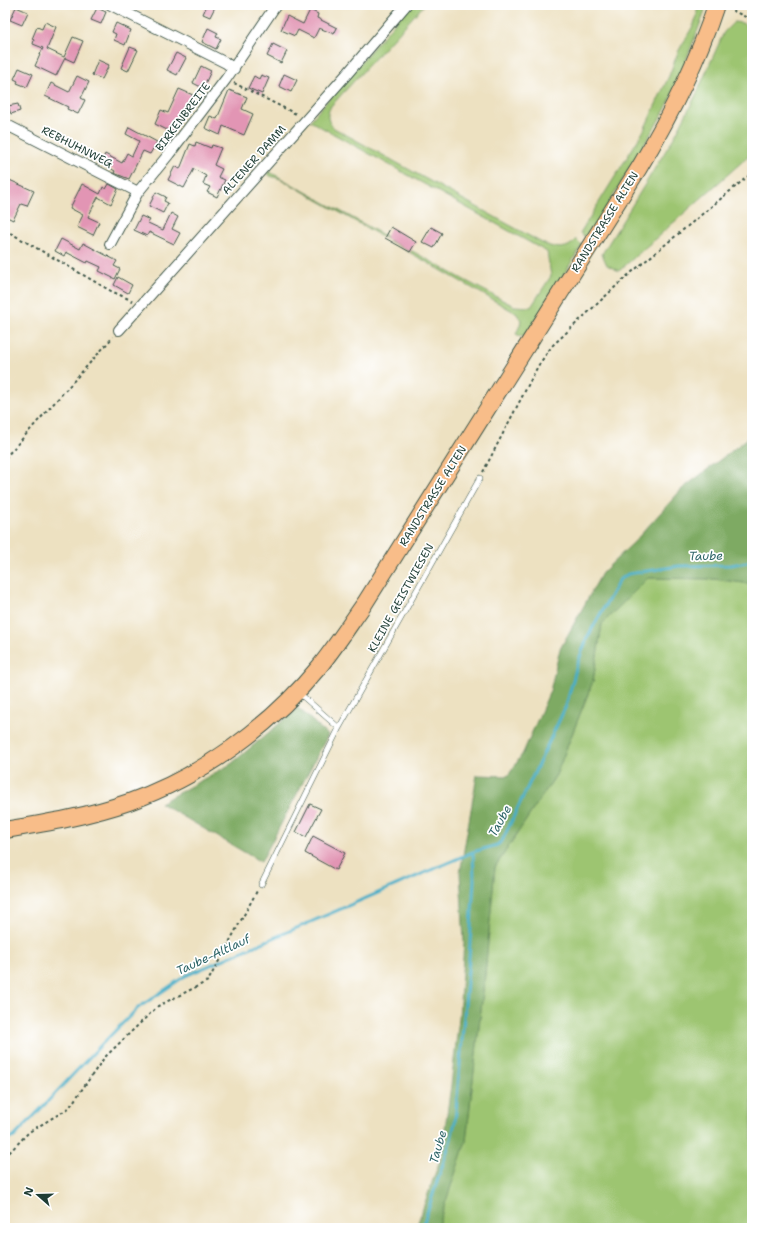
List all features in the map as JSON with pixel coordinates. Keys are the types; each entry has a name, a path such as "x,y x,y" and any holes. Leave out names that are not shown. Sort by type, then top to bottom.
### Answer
{"main road":[{"name":"RANDSTRASSE ALTEN","path":"5,830 69,819 128,802 151,793 199,769 230,749 262,724 297,691 319,667 365,603 639,168 663,127 689,75 707,32 716,5"}],"street":[{"path":"110,5 226,63 234,69"},
{"name":"BIRKENBREITE","path":"110,244 138,192 234,69 276,5"},
{"name":"ALTENER DAMM","path":"119,330 406,5"},
{"name":"REBHUHNWEG","path":"5,124 138,192"}],"lane":[{"name":"KLEINE GEISTWIESEN","path":"261,885 339,728 480,478"},
{"path":"297,691 339,728"}],"path":[{"path":"723,5 752,20"},
{"path":"226,79 305,121"},
{"path":"480,478 538,366 552,346 626,277 752,173"},
{"path":"5,230 111,291 132,300 140,307"},
{"path":"5,458 119,330"},
{"path":"5,1157 29,1132 69,1108 104,1058 158,1006 208,981 261,885"}],"green space":[{"path":"410,5 424,5 331,106 328,112 330,123 334,128 542,243 560,248 569,246 576,239 582,245 527,335 520,336 516,334 521,320 516,313 281,179 268,174 268,171 514,306 531,307 551,276 547,252 310,121"},
{"path":"697,5 706,5 704,14 665,110 589,236 584,236 580,233 644,130 669,76 678,52 694,24 697,16"},
{"path":"734,22 742,23 752,28 752,153 619,271 607,265 602,254 676,134 696,95 724,32"},
{"path":"752,435 752,584 714,579 648,578 602,624 593,681 556,775 495,867 485,974 466,1141 437,1228 416,1228 441,1157 451,1085 459,1018 464,942 460,873 477,775 508,776 523,753 550,691 560,649 602,573 634,542 682,489"},
{"path":"648,578 714,579 752,584 752,1228 437,1228 466,1141 485,974 495,867 556,775 593,681 602,624"},
{"path":"298,708 328,735 261,862 160,803 231,764"}],"building":[{"path":"207,5 216,5 210,17 203,14"},
{"path":"16,7 28,12 22,25 10,20"},
{"path":"97,8 106,12 101,24 91,20"},
{"path":"310,10 318,14 317,18 337,28 334,34 319,28 314,38 298,30 295,36 281,30 287,16 303,24"},
{"path":"45,22 56,27 47,49 64,57 73,37 83,41 74,62 65,58 56,76 35,66 43,48 33,44 34,40 32,39 37,27 42,29"},
{"path":"116,23 131,30 125,45 114,40 116,34 112,32"},
{"path":"208,28 218,33 216,37 221,39 216,49 202,42"},
{"path":"273,44 287,51 281,63 267,56"},
{"path":"130,47 138,50 128,71 121,68"},
{"path":"176,53 186,58 177,75 167,70"},
{"path":"98,60 109,65 102,79 92,75"},
{"path":"201,66 211,71 203,88 193,83"},
{"path":"19,68 33,74 27,87 17,83 18,81 14,79"},
{"path":"284,74 297,80 291,92 279,86"},
{"path":"261,75 269,78 262,94 248,88 254,76 259,79"},
{"path":"77,76 89,82 81,98 85,100 78,114 67,109 68,107 45,96 51,83 69,92"},
{"path":"179,89 193,95 186,109 183,107 171,132 155,124 161,110 168,113"},
{"path":"229,90 247,97 242,109 253,114 244,135 223,126 220,135 205,128 210,116 217,119"},
{"path":"18,104 20,111 11,114 8,106"},
{"path":"129,127 157,142 150,154 143,151 129,179 114,173 115,171 101,163 105,154 122,163 127,153 132,156 139,141 126,134"},
{"path":"196,142 211,148 212,145 221,148 214,165 222,169 218,177 225,180 217,197 207,192 210,187 203,184 206,176 194,169 184,188 168,180 175,166 180,169 190,144 195,146"},
{"path":"5,178 34,191 27,206 21,204 13,220 5,216"},
{"path":"82,184 100,194 103,187 106,189 109,184 118,189 111,204 98,197 88,217 99,222 93,235 77,227 83,215 70,208"},
{"path":"156,192 166,197 164,201 168,203 163,213 149,206"},
{"path":"171,213 178,217 172,229 180,233 174,244 149,232 147,236 134,230 141,216 150,220 148,223 163,230"},
{"path":"391,227 416,242 410,252 385,238"},
{"path":"431,227 442,233 434,248 422,242"},
{"path":"61,239 80,249 83,243 117,261 114,266 120,269 115,279 99,271 101,267 88,261 87,263 66,252 64,256 55,251"},
{"path":"118,277 132,285 128,293 114,285"},
{"path":"310,804 321,809 306,837 296,832"},
{"path":"313,836 345,853 336,870 305,853"}],"waterway":[{"name":"Taube","path":"422,1228 451,1139 455,1122 469,958 474,880 473,852 497,845 502,841 566,706 577,665 587,638 620,579 628,574 679,566 731,565 752,561"},
{"name":"Taube-Altlauf","path":"5,1140 14,1137 138,1008 185,976 473,852"}]}
